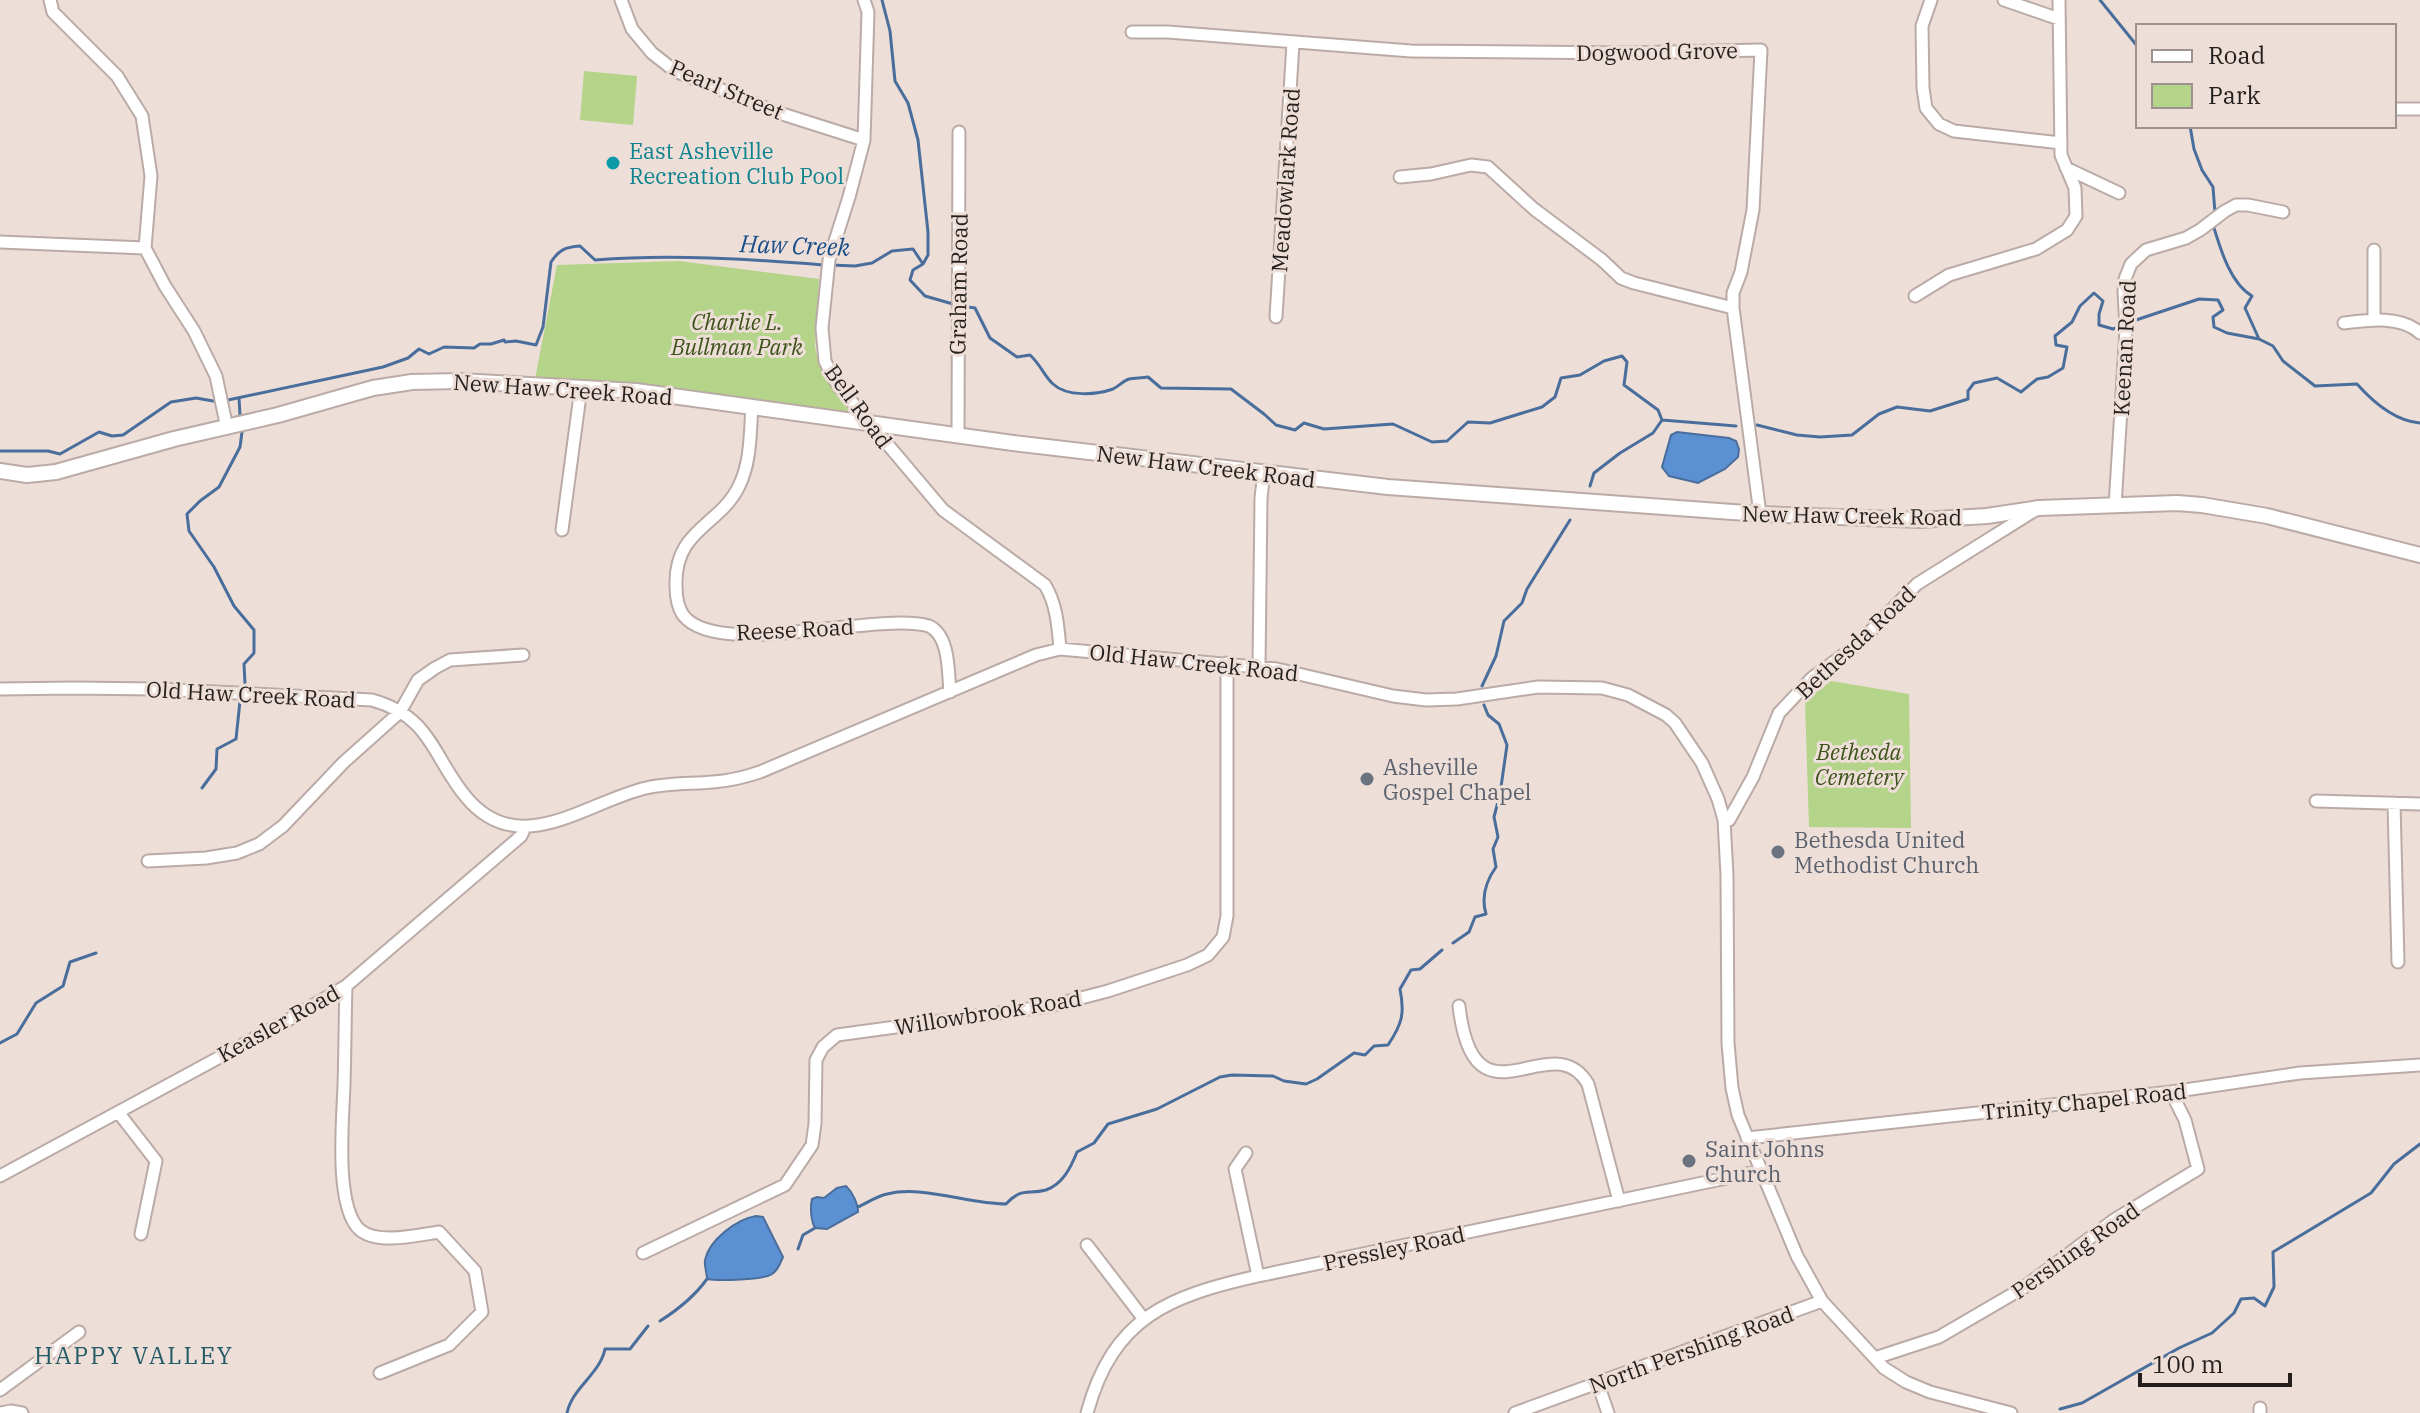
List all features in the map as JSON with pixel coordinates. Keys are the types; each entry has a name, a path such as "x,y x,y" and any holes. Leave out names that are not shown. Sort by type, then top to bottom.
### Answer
{"street":[{"path":"50,0 53,12 117,76 142,116 151,176 145,248 194,331 216,376 227,428"},
{"name":"Pearl Street","path":"621,0 632,29 652,53 675,71 776,112 864,140"},
{"name":"Bell Road","path":"864,0 868,12 864,140 829,265 821,333 825,361 832,376 896,457 943,510 1045,585 1056,612 1060,649"},
{"path":"1931,0 1922,26 1923,88 1926,108 1939,124 1954,131 2061,143"},
{"path":"2004,0 2059,19"},
{"path":"1915,296 1949,275 2036,249 2067,230 2076,216 2075,188 2061,155 2059,0"},
{"name":"Dogwood Grove","path":"1132,32 1460,52 1761,50 1753,210 1741,272 1733,293 1760,514"},
{"name":"Meadowlark Road","path":"1276,317 1293,43"},
{"path":"2396,109 2420,109"},
{"name":"Graham Road","path":"958,436 959,132"},
{"path":"1400,177 1471,165 1488,167 1534,209 1621,278 1733,308"},
{"path":"2066,168 2119,193"},
{"name":"Keenan Road","path":"2115,506 2126,329 2125,279 2131,264 2140,254 2186,238 2236,205 2283,212"},
{"path":"0,242 145,248"},
{"path":"2374,250 2374,320"},
{"path":"2344,323 2374,320 2400,322 2420,333"},
{"name":"New Haw Creek Road","path":"0,471 27,475 56,472 373,388 412,382 460,381 636,391 958,436 1388,487 1760,514 1920,520 1975,517 2039,508 2177,503 2226,508 2420,555"},
{"path":"562,530 581,388"},
{"name":"Reese Road","path":"752,407 747,459 740,484 731,500 687,543 677,565 677,599 683,614 704,629 726,633 806,633 886,622 929,626 942,639 950,692"},
{"path":"1259,667 1264,472"},
{"name":"Bethesda Road","path":"1724,820 1729,820 1752,779 1779,713 1812,678 1857,645 1917,584 2039,508"},
{"name":"Old Haw Creek Road","path":"0,689 157,689 372,700 410,717 424,732 474,806 503,823 525,827 564,819 645,788 715,782 752,774 1036,655 1060,649 1259,667 1393,696 1426,700 1457,699 1538,687 1602,688 1619,692 1666,715 1675,723 1702,763 1724,820 1729,1068 1735,1103 1747,1138 1797,1256 1822,1301 1875,1358 1897,1376 1918,1387 2011,1413"},
{"path":"148,861 206,858 237,853 259,844 283,826 344,762 400,712 418,680 450,660 523,655"},
{"name":"Willowbrook Road","path":"643,1253 785,1185 812,1145 816,1060 823,1047 837,1035 1070,1001 1187,965 1217,947 1225,933 1227,916 1227,663"},
{"path":"2316,801 2420,804"},
{"path":"2394,803 2398,962"},
{"name":"Keasler Road","path":"0,1176 346,986 521,836 525,827"},
{"path":"346,986 341,1150 347,1207 358,1229 367,1233 392,1239 439,1232 475,1271 482,1312 449,1345 380,1373"},
{"path":"1459,1006 1462,1034 1468,1046 1478,1061 1494,1073 1543,1063 1582,1073 1588,1084 1619,1201"},
{"name":"Trinity Chapel Road","path":"1747,1138 2171,1092 2300,1073 2420,1065"},
{"name":"Pershing Road","path":"1875,1358 1939,1337 2023,1288 2114,1220 2198,1169 2185,1120 2171,1092"},
{"path":"118,1112 156,1161 141,1234"},
{"path":"1246,1153 1235,1169 1258,1276"},
{"name":"Pressley Road","path":"1087,1413 1111,1353 1143,1318 1189,1294 1258,1276 1760,1171"},
{"path":"1087,1245 1143,1318"},
{"name":"North Pershing Road","path":"1515,1413 1822,1301"},
{"path":"0,1390 79,1332"},
{"path":"1598,1384 1608,1413"},
{"path":"1,1413 22,1413"}],"green space":[{"path":"584,71 637,76 633,125 580,120"},
{"name":"Charlie L. Bullman Park","path":"679,261 819,279 815,346 827,379 848,406 848,412 535,379 557,265"},
{"name":"Bethesda Cemetery","path":"1831,681 1909,694 1911,828 1809,827 1805,701"}],"water":[{"path":"1677,432 1729,438 1736,441 1738,457 1725,469 1698,483 1669,476 1662,467 1671,435"},
{"path":"846,1186 858,1212 827,1229 815,1228 811,1214 812,1199 824,1198 837,1188"},
{"path":"756,1216 763,1217 783,1257 776,1271 751,1279 707,1279 705,1260 712,1245 733,1226"}],"waterway":[{"path":"882,0 890,31 895,81 908,103 918,140 928,232 928,255 923,264 913,270 910,280 925,296 953,304"},
{"path":"2100,0 2136,45"},
{"path":"2190,128 2202,170 2213,187 2215,213"},
{"path":"2214,228 2238,284 2252,296 2245,308 2259,339"},
{"name":"Haw Creek","path":"228,400 383,367 408,358 419,349 429,354 444,347 474,348 504,340 536,345 543,327 551,262 570,247 580,246 595,260 681,257 823,265"},
{"name":"Haw Creek","path":"831,265 872,263 892,251 913,249 923,264"},
{"name":"Haw Creek","path":"1757,425 1797,435 1852,435 1879,414 1897,407 1930,411 1968,399 1968,391 1974,383 1997,378 2021,392 2037,379 2048,377 2063,368 2067,347 2056,345 2055,336 2072,322 2080,306 2094,293 2103,301 2099,325 2113,329 2123,325"},
{"name":"Haw Creek","path":"2130,322 2199,299 2218,300 2223,310 2213,317 2214,327 2273,346 2283,361 2315,386 2357,384 2386,410 2402,419 2420,423"},
{"name":"Haw Creek","path":"961,306 975,308 990,338 1017,357 1030,355 1050,381 1066,391 1098,393 1113,389 1129,379 1148,377 1161,388 1231,389 1276,425 1295,430 1304,423 1324,429 1393,424 1432,442 1447,441 1468,422 1490,423 1542,407 1555,397 1561,378 1580,375 1604,361 1622,356 1627,362 1624,385 1658,410 1662,420"},
{"name":"Haw Creek","path":"0,451 60,454 99,432 123,435 171,402 196,398 213,401"},
{"path":"239,398 240,415"},
{"name":"Haw Creek","path":"1662,420 1736,426"},
{"path":"1590,486 1594,473 1653,433 1662,420"},
{"path":"242,432 240,447 219,487 187,514 189,531 214,567 234,606 254,630 254,653 244,664 245,684"},
{"path":"1482,686 1496,656 1504,621 1522,603 1527,589 1570,520"},
{"path":"202,788 216,769 217,749 236,739 240,701"},
{"path":"1453,943 1469,932 1475,917 1486,914 1485,889 1496,867 1493,849 1498,837 1494,817 1507,745 1499,724 1488,715 1484,705"},
{"path":"858,1207 883,1195 901,1192 931,1193 1006,1204 1021,1193 1046,1190 1057,1184 1077,1152 1094,1143 1108,1124 1157,1109 1220,1077 1273,1076 1306,1084 1354,1053 1365,1055 1374,1046 1388,1045 1401,1018 1400,989 1411,970 1420,969 1442,950"},
{"path":"0,1043 17,1034 36,1003 63,986 70,962 96,953"},
{"path":"2060,1409 2082,1403 2179,1348 2212,1333 2234,1313 2241,1299 2254,1298 2265,1306 2274,1287 2273,1252 2371,1193 2394,1164 2420,1144"},
{"path":"798,1249 803,1235 815,1228"},
{"path":"660,1321 686,1302 707,1279"},
{"path":"567,1413 574,1396 598,1366 605,1349 630,1349 648,1326"}],"place":[{"name":"East Asheville Recreation Club Pool","path":"613,163"},
{"name":"Asheville Gospel Chapel","path":"1367,779"},
{"name":"Bethesda United Methodist Church","path":"1778,852"},
{"name":"Saint Johns Church","path":"1689,1161"}],"district":[{"name":"HAPPY VALLEY","path":"134,1355"}]}
